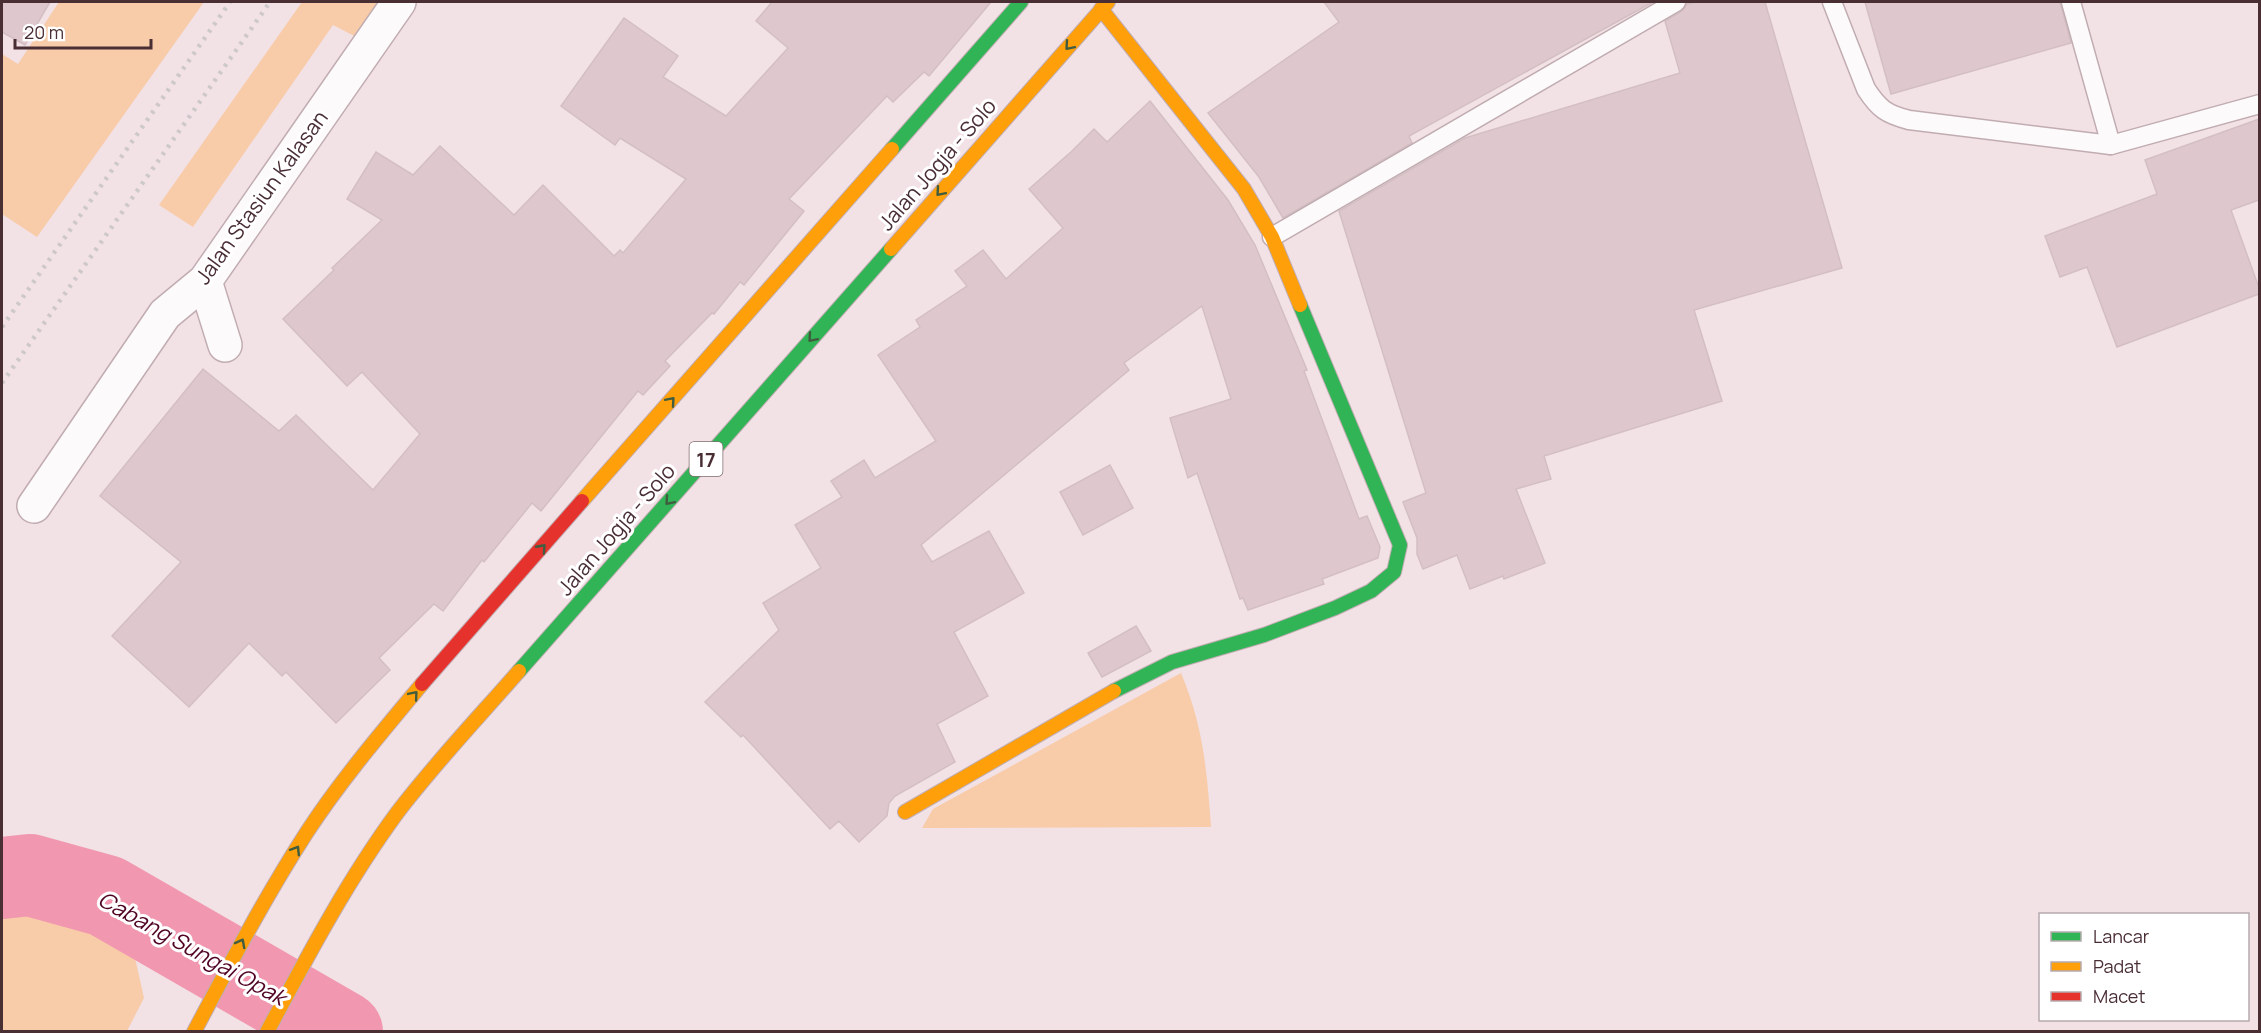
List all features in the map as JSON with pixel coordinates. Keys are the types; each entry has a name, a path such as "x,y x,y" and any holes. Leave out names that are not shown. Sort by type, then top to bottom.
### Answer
{"main road":[{"name":"Jalan Jogja - Solo","path":"194,1032 265,899 308,830 364,752 1021,2"},
{"name":"Jalan Jogja - Solo","path":"267,1032 321,930 374,845 418,786 1105,5"},
{"path":"905,812 1134,680 1172,662 1264,635 1335,608 1371,591 1394,572 1400,545 1272,237 1244,189 1105,5"}],"street":[{"name":"Jalan Stasiun Kalasan","path":"34,506 165,314 205,281 399,2"},
{"path":"205,281 225,345"}],"lane":[{"path":"1272,237 1676,2"},
{"path":"1832,2 1866,89 1887,114 1909,120 2111,145 2259,104"},
{"path":"2071,2 2111,145"}],"shaded area":[{"path":"59,2 204,2 37,237 2,214 2,54 18,64"},
{"path":"302,2 385,2 360,39 333,25 193,227 159,205"},
{"path":"1181,673 1194,711 1203,749 1211,827 922,828 933,809"},
{"path":"2,899 67,912 73,905 88,907 108,912 127,922 144,998 127,1031 2,1031"}],"building":[{"path":"2,2 50,2 25,45 2,32"},
{"path":"772,2 991,2 929,76 924,72 893,102 887,96 789,199 804,211 744,285 740,282 714,314 712,313 665,361 670,366 643,395 638,391 541,511 532,503 484,562 482,560 443,611 434,604 379,658 390,670 336,723 286,672 282,676 249,643 189,707 112,636 181,562 100,496 203,369 279,431 296,415 373,490 420,434 362,372 347,386 283,319 382,220 347,199 376,152 413,175 440,146 514,215 543,185 614,256 620,250 623,253 686,179 620,138 615,145 561,106 624,18 678,56 663,77 726,116 788,48 756,21"},
{"path":"1324,2 1653,2 1409,136 1412,143 1283,218 1259,177 1208,113 1339,22"},
{"path":"1765,2 1842,268 1694,310 1722,401 1544,456 1551,479 1516,489 1545,563 1470,589 1457,555 1423,569 1417,554 1417,538 1403,502 1426,493 1339,211 1465,138 1680,73 1665,21 1682,11 1687,4"},
{"path":"1865,2 2060,2 2071,43 1891,94"},
{"path":"1150,101 1228,200 1255,245 1307,370 1304,371 1359,519 1367,516 1380,547 1378,558 1322,579 1324,584 1248,610 1243,598 1240,599 1197,473 1188,478 1170,418 1231,399 1202,306 1124,363 1129,370 921,545 932,562 989,531 1024,593 954,632 988,696 937,724 955,762 895,796 889,803 887,816 859,842 839,821 830,829 743,735 741,737 705,702 779,630 763,603 821,568 795,525 842,497 831,481 864,460 875,478 936,441 878,355 920,327 916,320 967,286 955,271 983,250 1006,279 1063,228 1029,189 1094,129 1107,142"},
{"path":"2259,119 2259,200 2231,210 2259,288 2259,294 2117,347 2087,267 2060,277 2045,236 2157,194 2145,160"},
{"path":"1110,465 1133,508 1083,535 1060,492"},
{"path":"1136,626 1151,651 1102,677 1088,653"}],"waterway":[{"name":"Cabang Sungai Opak","path":"2,878 30,875 106,896 342,1032"}],"railway":[{"path":"2,327 230,2"},
{"path":"2,383 270,2"}],"traffic: fast":[{"path":"892,149 1021,2"},
{"path":"519,671 891,249"},
{"path":"1114,691 1172,662 1264,635 1335,608 1371,591 1394,572 1400,545 1300,305"}],"traffic: slow":[{"path":"891,249 1108,2"},
{"path":"1101,9 1244,189 1272,237 1300,305"},
{"path":"582,501 892,149"},
{"path":"267,1032 328,920 361,865 397,813 426,776 519,671"},
{"path":"194,1032 262,906 307,832 348,775 422,684"},
{"path":"905,812 1114,691"}],"traffic: jam":[{"path":"422,684 582,501"}]}
